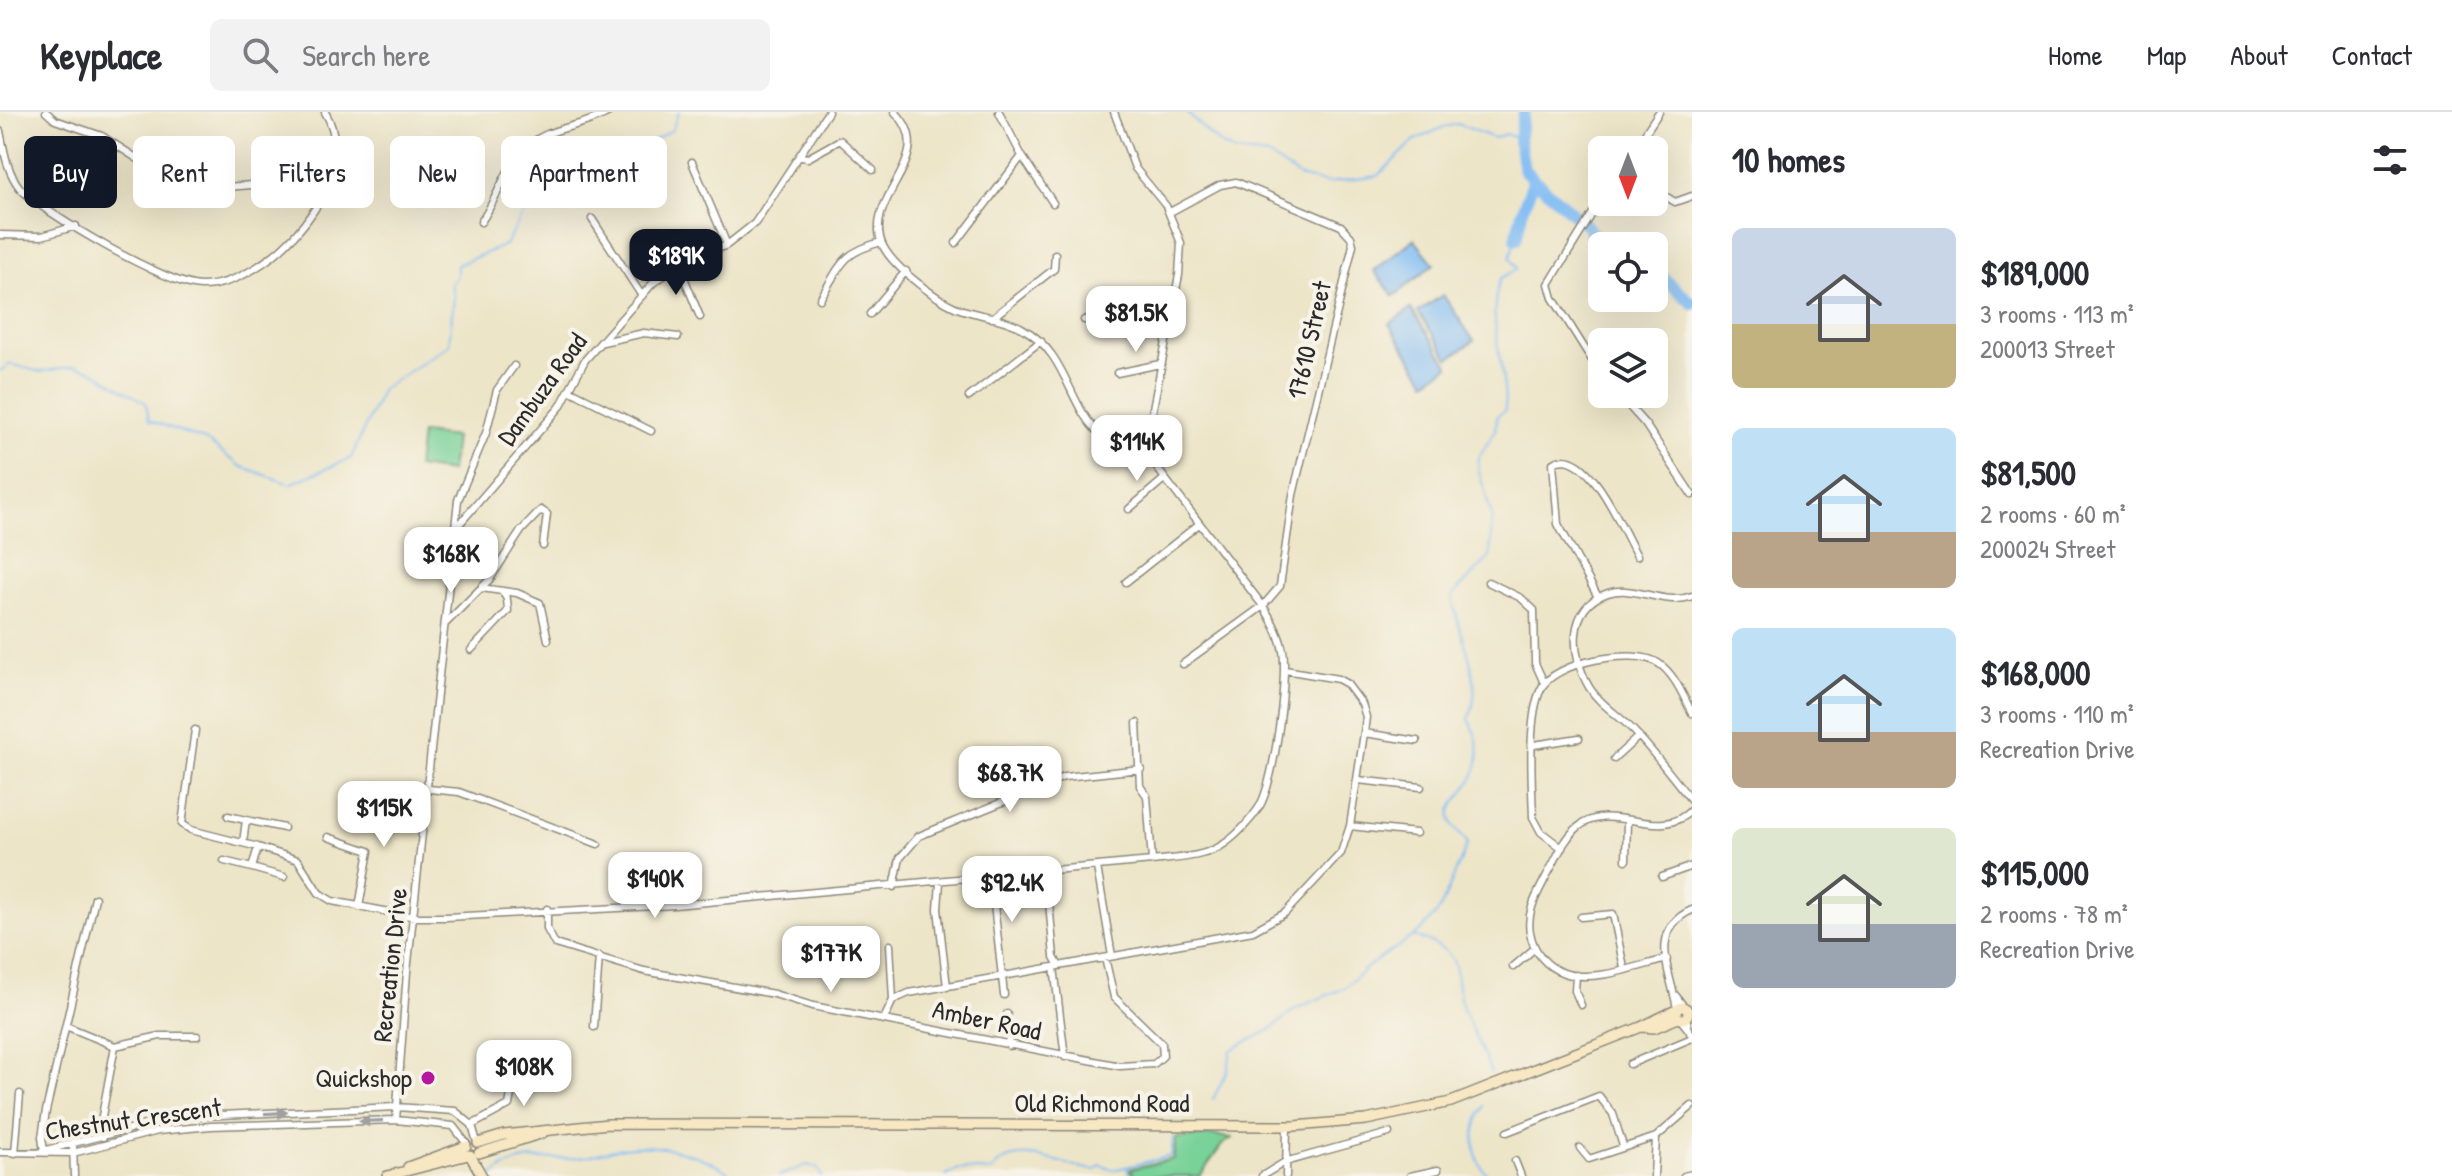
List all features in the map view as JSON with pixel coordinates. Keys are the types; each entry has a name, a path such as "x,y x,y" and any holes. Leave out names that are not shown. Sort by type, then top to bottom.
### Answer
{"street":[{"path":"46,112 55,120 102,136 169,179 213,188 251,185"},
{"path":"330,136 327,115 337,112"},
{"path":"481,222 492,208 502,181 523,150 558,129 592,122 609,112"},
{"name":"Dambuza Road","path":"456,528 554,414 597,346 664,273 727,245 755,223 828,112"},
{"path":"895,112 907,129 909,160 881,208 881,242 888,256 953,307 1020,327 1041,341 1061,368 1095,430 1110,440 1147,439"},
{"path":"999,112 1022,156 1053,203"},
{"path":"195,730 182,824 191,830 298,860 323,897 415,917 674,905 894,887 1152,861 1198,855 1224,845 1259,808 1268,783 1285,670 1275,625 1164,479 1147,439 1181,243 1170,212 1135,168 1114,112"},
{"path":"1643,136 1659,112"},
{"path":"0,131 4,163 15,181 33,200 179,283 212,285 260,263 296,237 316,208"},
{"path":"801,157 808,158 840,140 873,170"},
{"path":"956,243 1022,156"},
{"path":"692,162 727,245"},
{"name":"17610 Street","path":"1170,212 1220,185 1236,182 1341,226 1351,237 1353,245 1297,477 1282,580 1276,593 1263,606"},
{"path":"1668,198 1675,202 1692,196"},
{"path":"1588,354 1553,298 1549,284 1590,216"},
{"path":"592,219 642,296"},
{"path":"0,235 42,236 76,226"},
{"path":"820,299 854,249 881,242"},
{"path":"992,318 1054,269 1055,254"},
{"path":"679,265 700,317"},
{"path":"870,314 906,271"},
{"path":"1084,320 1172,304"},
{"path":"597,346 608,339 644,333 678,337"},
{"path":"969,397 1041,341"},
{"path":"1117,373 1160,364"},
{"name":"Recreation Drive","path":"396,1120 458,500 483,442 497,390 514,366"},
{"path":"569,390 651,431"},
{"path":"1631,408 1645,424 1692,495"},
{"path":"1598,597 1558,524 1553,463 1561,459 1576,463 1591,475 1637,556"},
{"path":"1129,509 1164,479"},
{"path":"445,624 481,588 541,510 547,514 543,546"},
{"path":"1126,582 1199,524"},
{"path":"1488,582 1521,598 1534,610 1535,663 1544,683"},
{"path":"481,588 517,593 540,603 548,640"},
{"path":"471,650 508,611 507,599 502,591"},
{"path":"1692,597 1667,600 1618,591 1598,597 1589,604 1577,623 1576,646 1595,695 1639,736 1692,801"},
{"path":"1183,664 1263,606"},
{"path":"1562,848 1541,832 1533,817 1535,707 1544,683 1556,673 1631,654 1652,659 1672,677 1692,713"},
{"path":"893,1000 947,987 1253,931 1271,923 1333,866 1350,826 1364,733 1362,704 1347,684 1338,679 1285,670"},
{"path":"1137,723 1140,786 1147,796 1152,861"},
{"path":"1364,733 1417,741"},
{"path":"1614,759 1639,736"},
{"path":"1534,745 1579,738"},
{"path":"894,887 900,858 919,836 1064,777 1141,769"},
{"path":"1358,780 1421,787"},
{"path":"429,789 459,792 598,844"},
{"path":"1667,959 1576,975 1549,965 1535,948 1529,932 1530,909 1562,848 1575,829 1585,822 1597,817 1664,823 1679,819 1692,809"},
{"path":"228,816 284,828"},
{"path":"243,843 246,820"},
{"path":"1626,860 1627,820"},
{"path":"1350,826 1416,833"},
{"path":"328,837 369,851 359,907"},
{"path":"252,868 258,847"},
{"path":"224,861 284,877"},
{"path":"1662,877 1692,866"},
{"path":"1097,867 1109,957"},
{"path":"1046,870 1065,1057"},
{"path":"991,877 1004,995"},
{"path":"940,882 938,909 947,987"},
{"path":"44,1152 44,1121 95,898"},
{"name":"Amber Road","path":"547,909 547,929 555,944 644,971 774,994 813,1006 1065,1057 1120,1066 1154,1064 1161,1059 1164,1049 1114,997 1109,957"},
{"path":"1630,1064 1691,1035 1676,996 1667,959 1666,932 1672,921 1692,910"},
{"path":"1581,917 1613,914 1624,968"},
{"path":"884,1019 893,1000 890,945"},
{"path":"1513,967 1535,948"},
{"path":"594,1027 599,956"},
{"path":"1576,975 1575,991 1581,1005"},
{"name":"Old Richmond Road","path":"387,1176 473,1149 504,1135 608,1124 1287,1126 1366,1120 1451,1102 1641,1027 1654,1028 1684,1012"},
{"path":"1007,1014 1009,1046"},
{"path":"66,1026 115,1046 160,1036 197,1036"},
{"path":"104,1144 103,1107 115,1046"},
{"path":"480,1174 473,1149 472,1125 509,1105 519,1049"},
{"path":"15,1153 20,1094"},
{"path":"1507,1132 1599,1096 1613,1114 1623,1146"},
{"path":"1580,1148 1589,1159 1656,1137 1692,1106"},
{"name":"Chestnut Crescent","path":"44,1152 102,1134 177,1117 396,1107 455,1111 472,1125"},
{"name":"Chestnut Crescent","path":"0,1152 73,1153 158,1131 199,1127 396,1120 453,1126 473,1149"},
{"path":"1286,1176 1287,1126"},
{"path":"1262,1176 1285,1162 1389,1133"},
{"path":"1654,1176 1656,1137"},
{"path":"73,1142 74,1176"},
{"path":"1515,1161 1521,1176"},
{"path":"1410,1176 1438,1170"},
{"path":"1684,1176 1692,1174"}],"green space":[{"path":"421,433 455,437 451,472 417,467"},
{"path":"1212,1135 1232,1138 1222,1145 1200,1176 1135,1176 1130,1169 1173,1159 1176,1138"}],"water":[{"path":"1414,239 1434,264 1394,296 1374,271"},
{"path":"1443,295 1474,341 1449,358 1418,312"},
{"path":"1411,309 1449,366 1426,381 1389,324"}],"waterway":[{"path":"0,371 10,364 40,372 76,366 91,370 146,403 149,420 207,441 240,466 290,484 351,458 382,389 449,345 454,295 451,284 457,276 457,265 505,245 527,208 545,196 556,178 593,162 621,159 672,130 679,112"},
{"path":"1186,112 1220,144 1235,152 1268,156 1302,178 1328,183 1378,176 1415,140 1444,127 1458,124 1494,138 1506,134 1519,139"},
{"path":"1524,112 1519,139 1524,170 1591,232"},
{"path":"1524,206 1534,179"},
{"path":"1516,239 1522,212"},
{"path":"1213,1099 1228,1070 1231,1050 1270,1030 1295,1009 1344,988 1370,965 1421,931 1440,909 1468,843 1453,826 1450,814 1475,773 1478,759 1477,741 1469,719 1473,703 1473,672 1452,596 1490,557 1492,517 1478,468 1479,457 1495,431 1497,416 1505,411 1495,326 1496,293 1501,278 1517,269 1510,258 1516,239"},
{"path":"1668,282 1692,303"},
{"path":"1415,937 1432,943 1451,956 1463,1008 1491,1073"},
{"path":"1484,1106 1474,1142 1478,1161 1489,1176"},
{"path":"946,1176 959,1169 992,1171 1002,1161 1028,1156 1096,1170 1100,1165 1113,1170 1171,1156 1173,1137"},
{"path":"493,1176 521,1161 580,1157 637,1147 666,1148 696,1156 734,1176"},
{"path":"779,1176 807,1165 818,1168 821,1176"},
{"path":"1126,1168 1132,1176"}],"place":[{"name":"Quickshop","path":"428,1078"}]}
